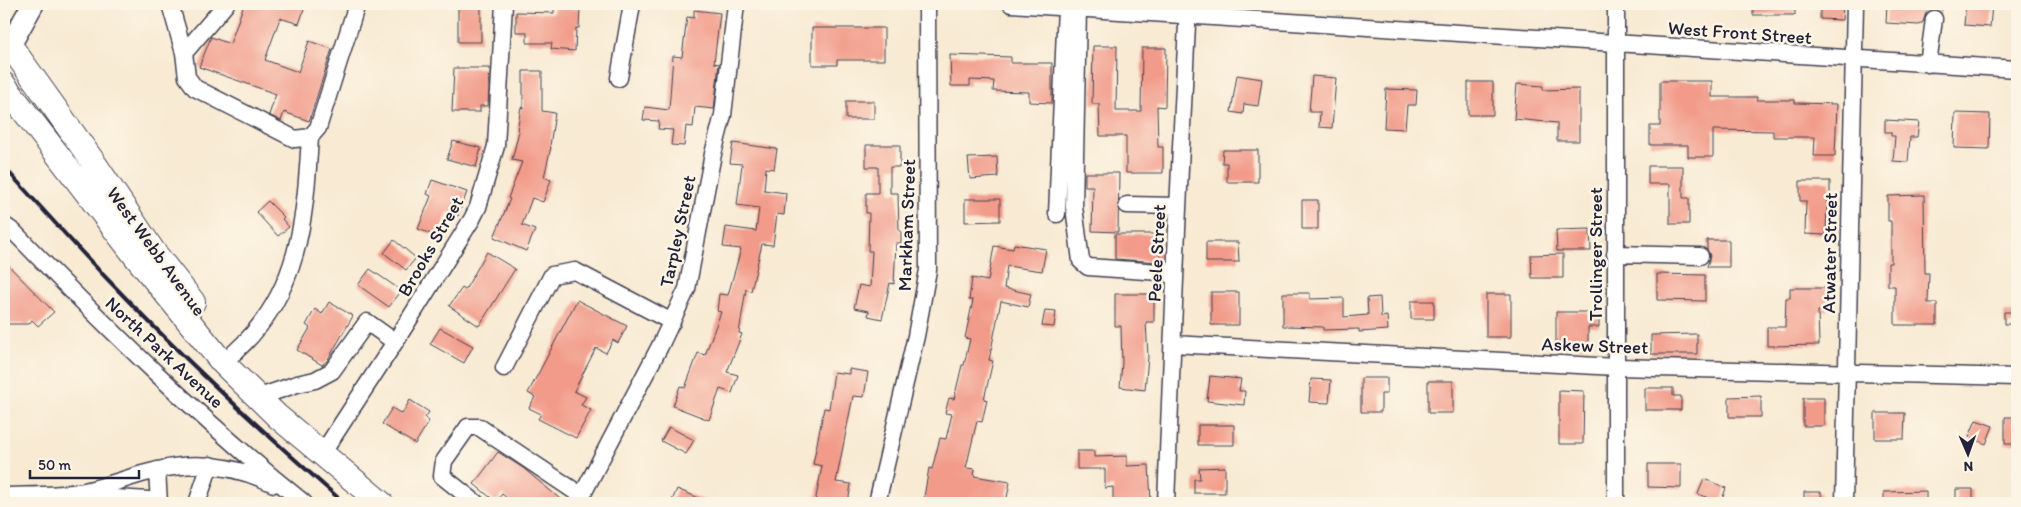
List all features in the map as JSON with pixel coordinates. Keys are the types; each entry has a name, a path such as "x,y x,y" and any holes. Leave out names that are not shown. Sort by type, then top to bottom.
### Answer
{"highway":[{"name":"West Webb Avenue","path":"6,46 92,160 153,251 268,394 322,454"},
{"name":"West Webb Avenue","path":"4,85 137,258 222,362 276,416 381,503"}],"main road":[{"path":"6,46 33,4"}],"street":[{"path":"170,4 184,53 187,76 195,88 295,139 310,137"},
{"path":"184,53 226,4"},
{"path":"234,353 247,341 261,323 274,304 292,269 305,214 310,137 318,128 357,4"},
{"name":"Brooks Street","path":"322,454 396,342 472,219 491,168 496,146 504,4"},
{"path":"619,78 632,4"},
{"name":"Tarpley Street","path":"580,500 688,289 713,154 723,115 736,4"},
{"name":"Markham Street","path":"877,503 916,336 928,270 927,4"},
{"name":"West Front Street","path":"1011,4 1072,8 1188,9 1616,43 2017,69"},
{"name":"Trollinger Street","path":"1616,4 1616,503"},
{"name":"Atwater Street","path":"1844,503 1855,4"},
{"path":"1057,214 1072,8"},
{"path":"1072,8 1074,207 1081,261 1088,267 1175,273"},
{"name":"Peele Street","path":"1166,503 1188,9"},
{"path":"1928,64 1935,9"},
{"path":"1127,205 1178,206"},
{"name":"North Park Avenue","path":"4,225 14,232 88,308 174,390 304,503"},
{"path":"1615,254 1700,256"},
{"path":"504,368 552,275 575,271 672,322"},
{"path":"268,394 324,377 332,371 368,322 396,342"},
{"name":"Askew Street","path":"1172,344 1617,366 2017,376"},
{"path":"476,503 442,476 444,461 468,427 479,427 580,500"},
{"path":"65,494 87,490 176,466 210,465 230,468 262,478 289,491"},
{"path":"197,503 210,465"},
{"path":"4,496 65,494 149,500 158,503 157,470"}],"building":[{"path":"244,4 306,4 299,24 280,18 265,60 298,72 309,41 332,49 309,121 284,112 281,121 269,115 276,94 199,67 211,37 230,44"},
{"path":"458,4 481,4 481,42 458,42"},
{"path":"1753,4 1795,4 1795,15 1753,15"},
{"path":"1820,4 1843,4 1842,20 1820,19"},
{"path":"1887,4 1939,4 1938,10 1931,10 1926,13 1923,22 1919,25 1886,23"},
{"path":"1966,4 1992,4 1990,27 1964,25"},
{"path":"554,8 580,9 579,28 576,28 575,51 551,49 552,43 527,43 527,32 516,32 516,12 554,13"},
{"path":"694,10 720,13 714,63 719,64 714,109 695,107 693,127 686,126 684,146 671,145 673,130 658,129 659,121 643,120 645,107 669,110 673,56 682,57 687,17 694,18"},
{"path":"812,28 884,28 884,60 837,60 837,65 812,65"},
{"path":"1093,46 1117,46 1116,111 1141,111 1142,48 1166,48 1165,107 1157,106 1158,147 1163,147 1163,173 1126,173 1126,136 1100,136 1099,104 1092,104"},
{"path":"950,55 1011,57 1011,63 1052,63 1052,103 1029,102 1029,92 993,91 994,81 970,80 970,86 951,86"},
{"path":"454,68 490,68 488,106 480,106 480,112 452,112"},
{"path":"523,71 542,71 542,111 555,113 551,147 544,177 551,180 543,202 532,198 522,225 535,230 526,251 494,237 510,199 508,198 522,162 512,160 519,131 517,130 521,107 523,108"},
{"path":"1237,75 1262,79 1258,106 1244,104 1243,114 1231,112"},
{"path":"1312,76 1336,78 1332,128 1319,127 1320,112 1309,112"},
{"path":"1660,81 1712,81 1712,97 1757,97 1757,100 1795,100 1795,103 1837,104 1835,156 1814,156 1815,137 1773,137 1773,131 1713,130 1713,157 1688,157 1688,145 1650,145 1650,126 1660,126"},
{"path":"1468,82 1493,82 1493,115 1468,115"},
{"path":"1517,84 1543,86 1543,90 1579,89 1579,141 1557,141 1557,123 1514,119"},
{"path":"1386,89 1417,90 1416,105 1407,105 1405,129 1384,128"},
{"path":"846,101 874,101 874,119 846,119"},
{"path":"1955,113 1990,114 1989,149 1954,148"},
{"path":"1885,120 1919,122 1917,137 1910,137 1908,162 1893,161 1895,136 1891,136 1891,132 1885,132"},
{"path":"453,141 481,148 476,167 447,159"},
{"path":"733,143 777,149 774,169 766,168 764,190 786,193 784,215 777,214 773,245 762,244 751,291 746,289 739,333 742,334 727,372 738,375 732,393 720,389 709,420 673,406 680,386 685,388 698,353 705,355 721,312 717,311 719,294 728,295 741,249 723,247 726,227 756,231 759,208 737,205 742,164 730,163"},
{"path":"866,145 900,145 900,167 890,167 890,193 898,193 901,243 896,243 894,284 890,283 882,319 868,316 869,311 854,308 859,285 870,287 872,251 868,251 869,213 866,213 866,193 878,193 878,167 866,167"},
{"path":"1223,150 1258,150 1258,182 1227,182 1227,163 1222,163"},
{"path":"997,157 998,177 970,179 968,158"},
{"path":"1648,166 1683,166 1683,198 1689,198 1689,224 1670,224 1670,184 1648,184"},
{"path":"1085,173 1119,173 1118,232 1092,231 1093,186 1085,186"},
{"path":"432,180 467,192 458,216 448,212 439,237 418,229 431,196 427,194"},
{"path":"1800,181 1830,181 1830,201 1827,201 1826,235 1805,234 1806,201 1800,201"},
{"path":"1924,195 1925,273 1929,273 1928,303 1937,303 1937,325 1895,325 1895,286 1888,286 1888,263 1891,263 1891,221 1888,221 1888,196"},
{"path":"965,199 1000,199 1000,221 965,222"},
{"path":"1302,200 1318,200 1318,229 1302,229"},
{"path":"268,201 284,217 282,219 289,227 278,236 256,212"},
{"path":"1590,229 1591,251 1557,251 1556,230"},
{"path":"1115,234 1160,234 1160,262 1115,259"},
{"path":"394,240 416,258 406,270 384,253"},
{"path":"1707,240 1729,240 1729,267 1707,267 1710,256 1707,249"},
{"path":"1206,242 1238,242 1239,262 1206,262"},
{"path":"1014,244 1046,249 1042,271 1007,266 1004,288 1031,294 1028,307 1001,301 989,360 993,361 984,399 987,400 982,422 977,421 966,468 975,469 974,476 1010,482 1006,503 923,503 929,468 932,469 940,438 946,439 952,414 945,413 949,398 954,399 970,339 965,338 973,300 969,300 972,278 988,281 994,246 1013,249"},
{"path":"487,252 515,269 479,326 449,306 462,288 465,290"},
{"path":"1563,254 1563,278 1532,278 1531,255"},
{"path":"4,261 54,312 38,326 32,320 29,324 4,324"},
{"path":"370,269 399,289 399,294 389,307 358,285"},
{"path":"1657,274 1705,275 1705,301 1657,300"},
{"path":"1790,288 1828,288 1828,311 1818,311 1819,345 1767,346 1767,327 1785,327 1786,298 1790,298"},
{"path":"1211,292 1239,292 1239,325 1211,325"},
{"path":"1283,293 1310,293 1310,299 1344,298 1344,317 1368,315 1367,298 1380,297 1381,317 1387,316 1388,330 1359,332 1359,329 1323,330 1323,327 1283,326"},
{"path":"1115,294 1154,294 1154,322 1146,322 1148,357 1145,390 1120,387 1122,363 1121,326 1115,326"},
{"path":"1486,294 1511,294 1511,337 1486,337"},
{"path":"577,300 627,326 618,343 613,340 606,353 596,348 574,391 586,397 581,405 591,410 576,438 538,419 541,414 529,408 535,397 528,393"},
{"path":"1411,301 1434,301 1434,319 1411,319"},
{"path":"329,302 353,316 327,361 322,365 297,350 310,328 306,325 315,309 322,314"},
{"path":"1045,310 1056,311 1054,327 1042,326"},
{"path":"1556,312 1588,312 1588,316 1599,315 1599,327 1588,327 1588,347 1556,347"},
{"path":"2004,312 2017,312 2017,324 2004,324"},
{"path":"440,328 473,346 464,363 430,344"},
{"path":"1697,334 1697,354 1651,354 1651,335"},
{"path":"849,369 868,372 864,397 853,396 836,482 851,484 848,503 815,503 822,466 813,464 824,408 829,409 834,372 849,374"},
{"path":"1210,376 1241,379 1239,391 1245,391 1244,405 1207,401"},
{"path":"1361,378 1387,378 1387,394 1381,394 1381,412 1361,412"},
{"path":"1311,379 1331,380 1329,403 1309,402"},
{"path":"1428,381 1453,381 1453,413 1428,413"},
{"path":"1645,388 1673,388 1673,396 1681,396 1681,410 1645,410"},
{"path":"1559,390 1584,391 1583,444 1559,444"},
{"path":"1761,396 1761,417 1729,417 1729,397"},
{"path":"1803,398 1824,398 1824,426 1803,426"},
{"path":"410,400 429,412 425,418 429,421 415,444 382,424 392,408 402,414"},
{"path":"1875,413 1905,413 1904,439 1875,439"},
{"path":"2005,417 2017,417 2017,444 2005,444"},
{"path":"1976,420 1993,426 1986,444 1969,437"},
{"path":"1198,425 1234,425 1234,445 1198,445"},
{"path":"669,427 694,440 686,454 661,441"},
{"path":"1077,451 1094,451 1094,457 1127,456 1127,466 1149,465 1151,503 1113,503 1113,487 1105,488 1105,469 1077,469"},
{"path":"498,452 523,468 565,503 513,503 502,494 496,502 474,484"},
{"path":"1648,464 1681,464 1681,488 1648,487"},
{"path":"1225,467 1225,493 1194,493 1194,479 1200,479 1199,468"},
{"path":"1704,479 1726,488 1721,503 1698,494"},
{"path":"677,489 711,503 671,503"},
{"path":"1956,489 1973,489 1973,501 1956,501"},
{"path":"1926,491 1926,503 1884,503 1884,492"},
{"path":"1804,492 1821,492 1822,503 1804,503"}],"tunnel":[{"path":"1934,19 1935,4"}],"railway":[{"path":"4,167 170,343 344,503"}]}
